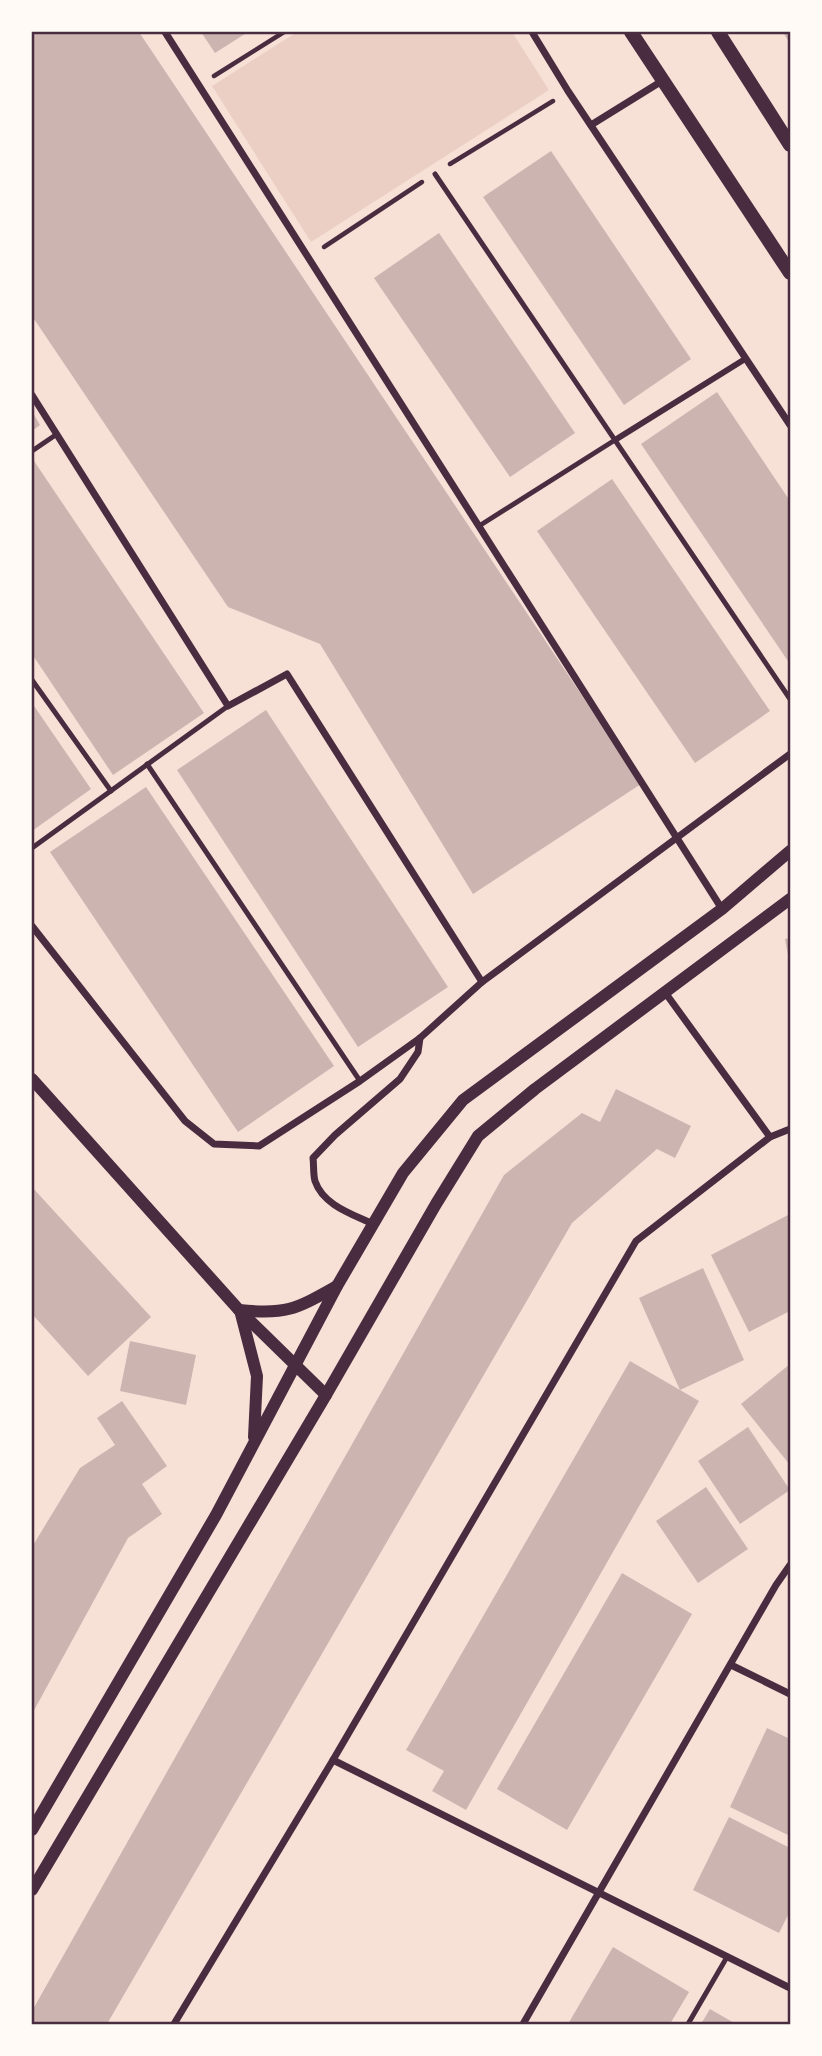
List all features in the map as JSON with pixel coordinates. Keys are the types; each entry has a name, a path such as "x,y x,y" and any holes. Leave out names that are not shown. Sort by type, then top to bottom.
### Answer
{"main road":[{"path":"631,32 790,274"},
{"path":"718,32 790,145"}],"street":[{"path":"165,32 722,909"},
{"path":"533,32 568,91 790,425"},
{"path":"591,125 662,81"},
{"path":"615,440 745,359"},
{"path":"32,395 228,706 288,674 482,982"},
{"path":"32,926 185,1121 214,1144 259,1146 360,1081 420,1038 482,982 790,754"},
{"path":"32,1830 216,1515 337,1286 403,1173 463,1100 722,909 790,851"},
{"path":"32,1890 478,1136 535,1088 790,899"},
{"path":"664,991 770,1137"},
{"path":"373,1224 340,1209 323,1194 315,1180 313,1158 335,1135 400,1079 418,1052 420,1038"},
{"path":"32,1079 239,1310 326,1395"},
{"path":"174,2025 333,1760 636,1241 770,1137 790,1129"},
{"path":"239,1310 270,1313 298,1308 337,1286"},
{"path":"239,1310 257,1376 254,1444"},
{"path":"523,2025 790,1565"},
{"path":"731,1665 790,1695"},
{"path":"333,1760 790,1989"}],"lane":[{"path":"436,174 790,699"},
{"path":"32,451 57,434"},
{"path":"479,526 615,440"},
{"path":"32,680 111,791"},
{"path":"32,848 228,706"},
{"path":"147,764 360,1081"},
{"path":"688,2025 727,1957"}],"path":[{"path":"199,85 284,32"},
{"path":"308,257 568,91"}],"shaded area":[{"path":"297,32 512,32 549,90 311,242 212,86"}],"building":[{"path":"32,32 139,32 641,784 473,894 320,644 228,607 32,316"},
{"path":"201,32 248,32 215,53"},
{"path":"783,32 790,32 790,44"},
{"path":"551,151 691,359 624,405 483,197"},
{"path":"439,233 575,433 510,477 374,278"},
{"path":"717,392 790,501 790,664 641,444"},
{"path":"32,411 40,425 32,431"},
{"path":"34,461 204,713 113,775 32,654"},
{"path":"612,479 770,711 695,763 537,531"},
{"path":"32,703 91,789 32,831"},
{"path":"266,710 448,987 358,1047 177,770"},
{"path":"146,787 334,1066 238,1132 50,852"},
{"path":"790,938 790,960 789,960 785,939"},
{"path":"616,1089 691,1126 675,1158 657,1149 572,1223 107,2024 32,2024 32,2011 504,1175 582,1113 600,1122"},
{"path":"32,1187 151,1317 88,1376 32,1314"},
{"path":"790,1214 790,1311 749,1332 711,1255"},
{"path":"703,1268 744,1360 680,1390 639,1298"},
{"path":"130,1341 196,1355 186,1405 120,1391"},
{"path":"630,1361 699,1401 466,1810 432,1791 444,1771 406,1750"},
{"path":"790,1364 790,1465 741,1404"},
{"path":"122,1401 167,1466 142,1484 162,1514 128,1538 32,1714 32,1547 80,1468 115,1445 97,1418"},
{"path":"748,1427 790,1490 740,1524 698,1461"},
{"path":"706,1487 748,1549 698,1583 656,1521"},
{"path":"622,1573 692,1614 567,1830 497,1789"},
{"path":"767,1728 790,1739 790,1836 730,1807"},
{"path":"729,1817 790,1848 790,1911 779,1933 693,1890"},
{"path":"613,1947 689,1992 670,2024 568,2024"},
{"path":"710,2009 736,2024 701,2024"}]}
